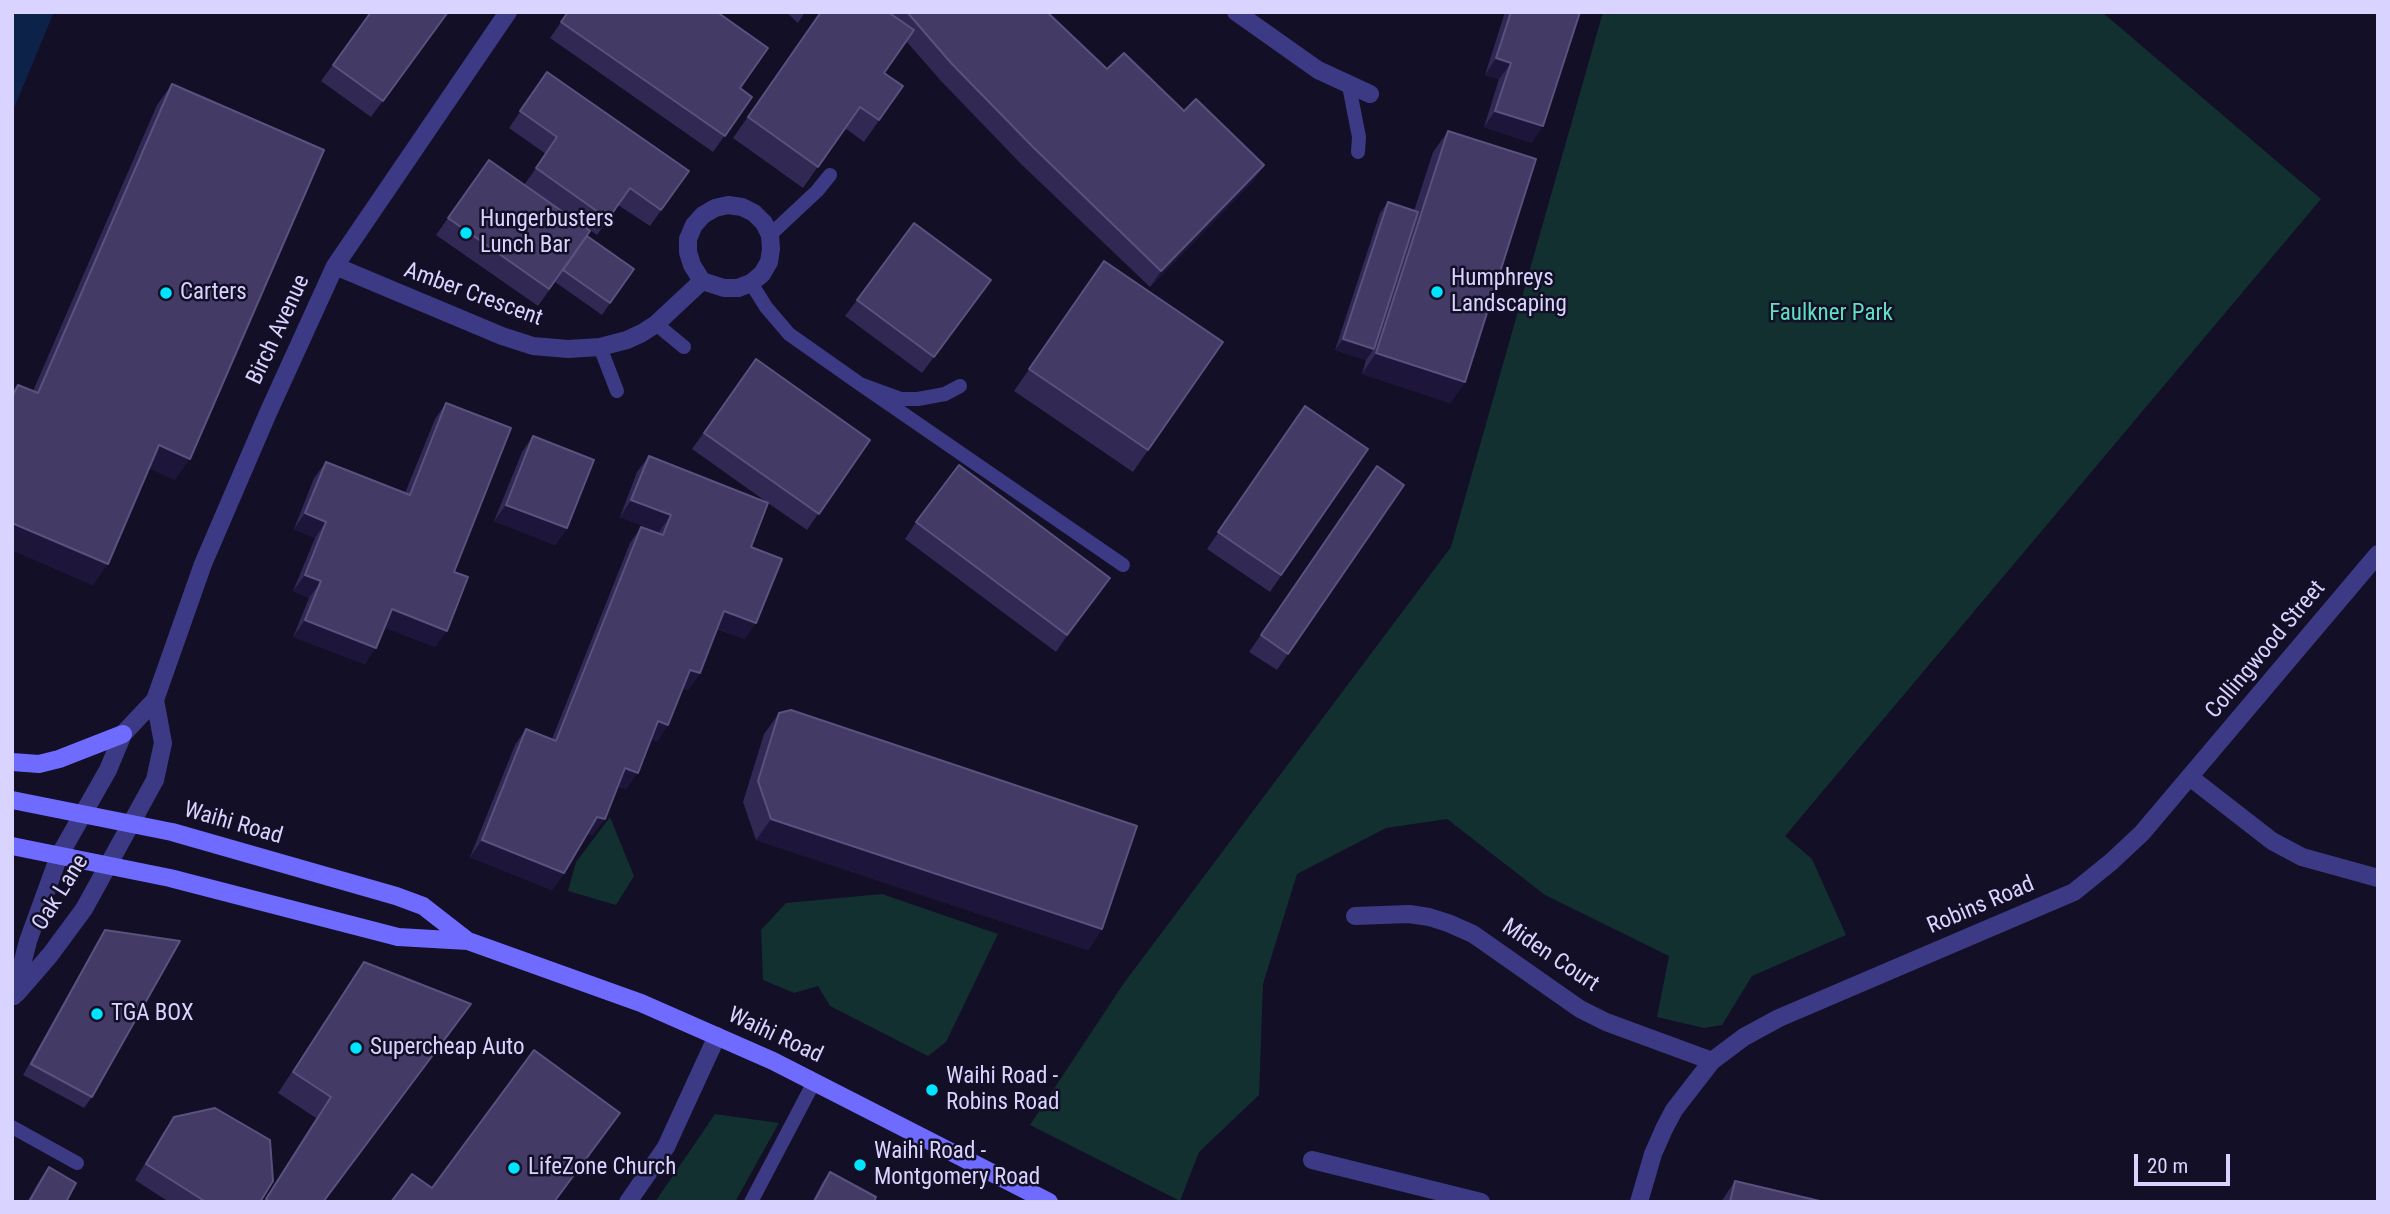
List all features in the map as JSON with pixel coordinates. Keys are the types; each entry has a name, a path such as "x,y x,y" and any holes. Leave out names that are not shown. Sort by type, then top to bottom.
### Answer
{"main road":[{"path":"12,762 39,764 59,759 123,734"},
{"name":"Waihi Road","path":"12,800 176,833 396,896 424,906 468,941"},
{"name":"Waihi Road","path":"12,846 170,878 398,937 468,941 629,998 717,1036 814,1082 1049,1202"}],"street":[{"name":"Birch Avenue","path":"72,834 108,770 123,734 155,700 203,564 335,266 509,12"},
{"path":"1236,12 1318,70 1370,94"},
{"path":"728,205 742,207 754,213 764,223 770,235 769,262 762,274 751,283 738,288 724,288 702,281 688,252 691,232 703,215 728,205"},
{"name":"Amber Crescent","path":"335,266 469,323 533,346 568,349 627,340 656,324 702,281"},
{"name":"Collingwood Street","path":"2191,778 2378,554"},
{"name":"Birch Avenue","path":"119,845 155,780 163,743 155,700"},
{"path":"2191,778 2264,835 2302,857 2378,878"},
{"name":"Robins Road","path":"1639,1202 1653,1154 1664,1129 1674,1110 1712,1061 1744,1037 1779,1018 2074,892 2142,833 2191,778"},
{"name":"Oak Lane","path":"13,998 28,941 59,856 72,834"},
{"name":"Oak Lane","path":"13,998 50,955 84,909 119,845"},
{"name":"Miden Court","path":"1355,916 1409,914 1448,923 1474,934 1580,1009 1606,1022 1712,1061"},
{"path":"628,1202 666,1147 717,1036"},
{"path":"1312,1160 1481,1202"}],"lane":[{"path":"1349,86 1359,137 1358,152"},
{"path":"770,235 817,191 830,175"},
{"path":"751,283 766,307 789,334 1123,565"},
{"path":"656,324 684,347"},
{"path":"600,346 617,391"},
{"path":"860,384 901,399 945,394 960,386"},
{"path":"751,1202 814,1082"},
{"path":"12,1127 77,1163"}],"green space":[{"name":"Faulkner Park","path":"1603,12 2102,12 2321,199 1785,836 1812,859 1846,935 1752,976 1722,1025 1704,1028 1657,1017 1669,956 1545,895 1447,819 1386,828 1297,874 1263,984 1259,1095 1199,1152 1180,1201 1030,1125 1124,983 1451,547"},
{"path":"610,817 634,876 616,905 568,891 576,862"},
{"path":"882,894 998,934 946,1042 928,1056 830,1006 818,986 794,993 763,980 761,930 786,903"},
{"path":"715,1114 779,1123 735,1202 655,1202"}],"water":[{"path":"12,12 54,12 12,113"}],"building":[{"path":"371,12 448,12 383,101 333,65"},
{"path":"568,12 717,12 768,48 740,88 752,97 725,136 561,22"},
{"path":"821,12 888,12 914,30 884,73 903,86 879,120 860,107 818,167 748,117"},
{"path":"907,12 1047,12 1107,69 1124,53 1184,111 1196,99 1264,165 1161,271 1033,147 952,64"},
{"path":"1511,12 1580,12 1543,126 1495,111 1511,63 1496,58"},
{"path":"547,72 689,171 661,210 630,188 608,219 536,168 557,137 520,111"},
{"name":"Carters","path":"172,84 324,150 190,459 159,445 108,564 12,523 12,397 18,385 38,393"},
{"name":"Humphreys Landscaping","path":"1448,131 1536,159 1465,382 1376,353"},
{"path":"489,160 590,231 549,289 448,218"},
{"path":"1388,202 1418,212 1374,349 1343,339"},
{"path":"914,223 991,280 934,357 857,300"},
{"path":"587,236 634,269 610,303 563,270"},
{"path":"1104,261 1223,342 1148,450 1029,369"},
{"path":"756,359 870,440 819,514 704,433"},
{"path":"446,403 511,428 454,572 468,577 447,631 392,609 376,648 305,620 321,581 305,575 326,522 305,513 326,462 410,495"},
{"path":"1305,406 1368,449 1281,575 1218,532"},
{"path":"533,436 594,460 567,528 506,505"},
{"path":"649,456 768,503 751,547 782,559 756,623 724,611 700,673 690,670 668,725 658,721 638,773 625,768 605,819 597,817 564,873 482,840 526,729 556,741 641,527 663,535 671,515 631,500"},
{"path":"959,465 1110,578 1067,635 916,522"},
{"path":"1377,466 1404,485 1288,654 1261,635"},
{"path":"791,710 1137,826 1102,929 771,819 758,781 779,713"},
{"name":"TGA BOX","path":"105,930 180,941 92,1097 31,1064"},
{"path":"364,962 471,1004 323,1202 271,1202 266,1199 331,1097 293,1072"},
{"name":"LifeZone Church","path":"534,1050 620,1113 554,1202 391,1202 412,1174 432,1188"},
{"path":"215,1108 270,1140 273,1181 260,1202 206,1202 146,1164 174,1117"},
{"path":"49,1167 76,1183 66,1202 29,1202"},
{"path":"830,1172 876,1197 874,1202 814,1202"},
{"path":"1735,1181 1824,1202 1730,1202"}],"place":[{"name":"Hungerbusters Lunch Bar","path":"466,233"},
{"name":"Humphreys Landscaping","path":"1437,292"},
{"name":"Carters","path":"166,293"},
{"name":"TGA BOX","path":"97,1014"},
{"name":"Supercheap Auto","path":"356,1048"},
{"name":"Waihi Road - Robins Road","path":"932,1090"},
{"name":"Waihi Road - Montgomery Road","path":"860,1165"},
{"name":"LifeZone Church","path":"514,1168"}]}
